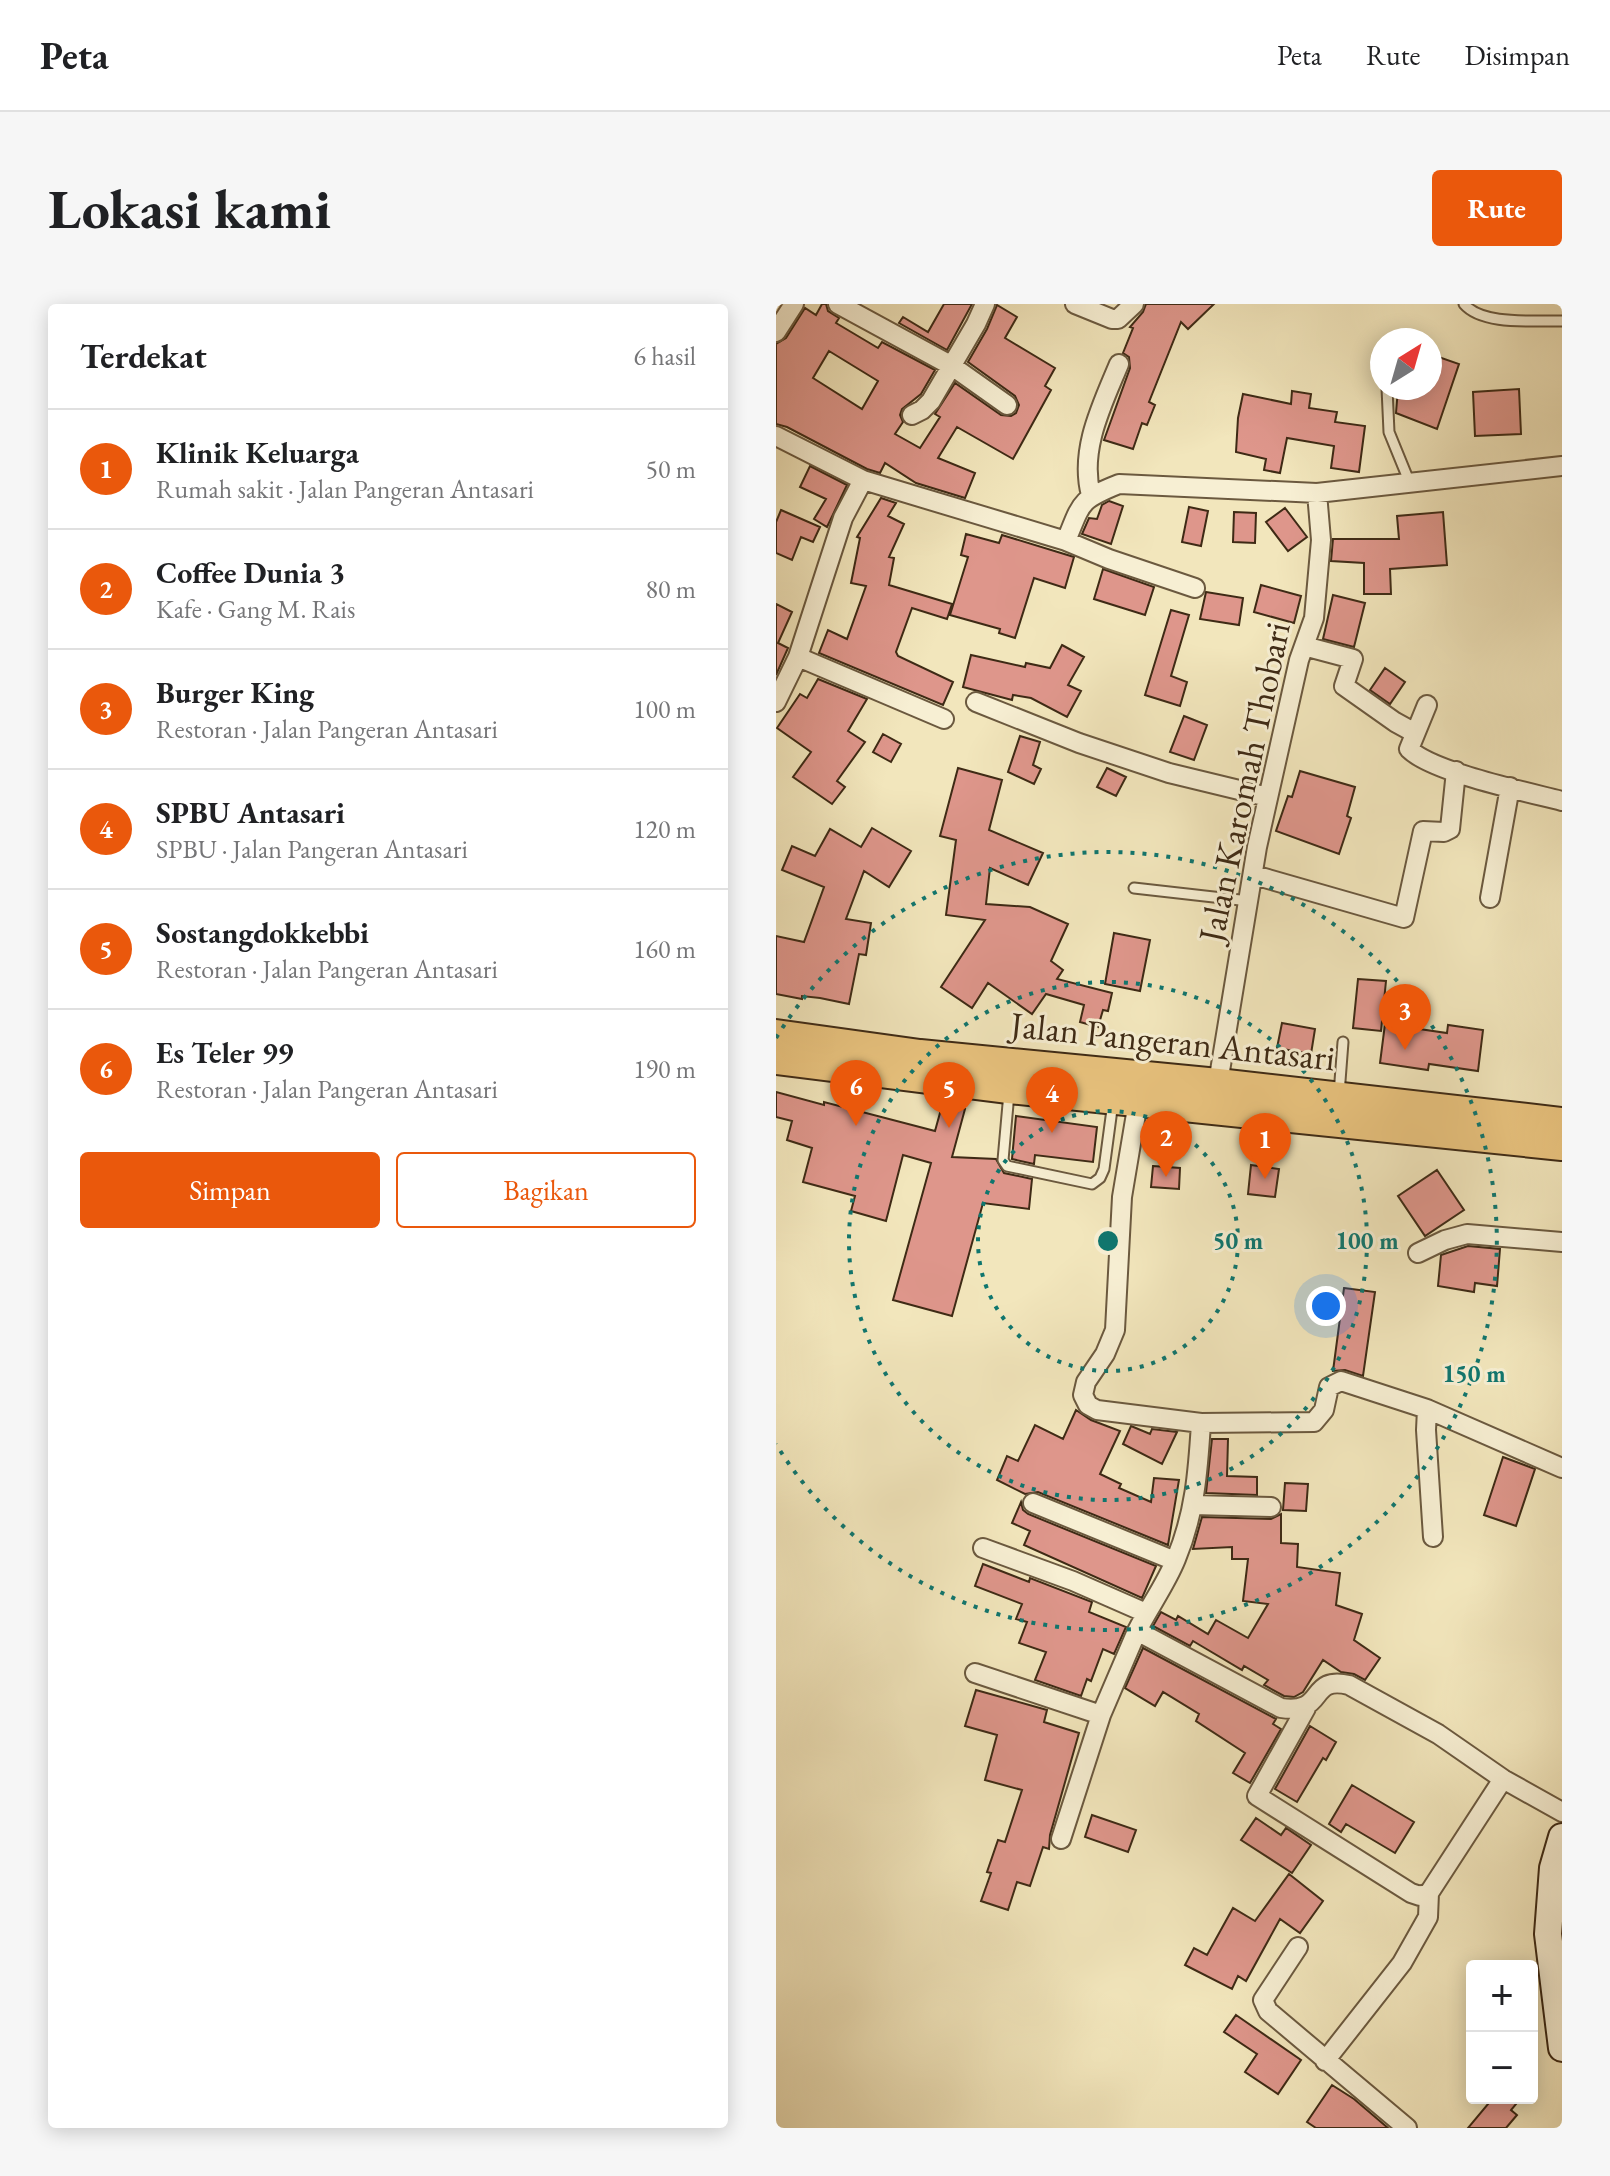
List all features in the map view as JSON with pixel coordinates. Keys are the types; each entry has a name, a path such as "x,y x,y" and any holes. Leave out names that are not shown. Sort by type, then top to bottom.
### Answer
{"main road":[{"name":"Jalan Pangeran Antasari","path":"776,1034 816,1053"},
{"name":"Jalan Pangeran Antasari","path":"776,1060 816,1053 1009,1089 1562,1146"},
{"name":"Jalan Pangeran Antasari","path":"848,1057 920,1054 1218,1083 1562,1122"}],"street":[{"path":"776,332 794,304"},
{"path":"838,304 952,366 1007,405"},
{"path":"912,415 931,401 985,304"},
{"path":"1075,304 1112,319 1118,319 1134,304"},
{"path":"1091,495 1086,478 1090,439 1119,364"},
{"path":"776,436 863,480 1066,541 1195,588"},
{"path":"1066,541 1076,513 1091,495 1119,484 1317,493 1562,466"},
{"path":"776,702 798,657 843,518 863,480"},
{"name":"Jalan Karomah Thobari","path":"1218,1083 1268,797 1304,646 1314,618 1320,566 1317,493"},
{"path":"1304,646 1353,659 1344,686 1415,733"},
{"path":"798,657 944,719"},
{"path":"976,702 1079,743 1169,773 1268,797"},
{"path":"1427,705 1409,749 1415,755 1456,771 1562,801"},
{"path":"1254,875 1404,918 1423,831 1444,832 1450,829 1456,771"},
{"path":"1490,898 1510,787"},
{"path":"1126,1100 1115,1330 1105,1354 1086,1382 1083,1395 1088,1405 1097,1410 1201,1423 1314,1422 1324,1410 1329,1387 1341,1381 1427,1409 1562,1468"},
{"path":"1418,1253 1467,1234 1562,1242"},
{"path":"1427,1409 1433,1537"},
{"path":"1061,1839 1101,1715 1137,1631 1175,1561 1197,1487 1201,1423"},
{"path":"1033,1503 1175,1561"},
{"path":"1193,1505 1271,1507"},
{"path":"983,1548 1073,1581 1146,1613"},
{"path":"1137,1631 1281,1708 1306,1708"},
{"path":"975,1673 1101,1715"},
{"path":"1429,1893 1420,1896 1411,1893 1257,1796 1306,1708 1326,1684 1349,1685 1438,1734 1503,1779 1562,1812"},
{"path":"1325,2061 1402,1963 1428,1917 1429,1893 1503,1779"},
{"path":"1562,1837 1553,1868 1548,1934 1561,2019 1562,2048"},
{"path":"1298,1947 1263,2000 1268,2011 1407,2128"}],"lane":[{"path":"1464,304 1483,318 1562,321"},
{"path":"1388,400 1389,432 1409,481"},
{"path":"1134,888 1249,901"},
{"path":"1338,1097 1343,1042"},
{"path":"1009,1089 1003,1160 1007,1166 1092,1184 1100,1178 1104,1169 1126,1100"}],"building":[{"path":"822,304 826,304 828,311 839,318 836,323 878,348 882,342 935,370 921,394 902,409 900,415 903,422 895,434 920,448 940,417 935,414 955,383 1001,415 1016,413 1019,405 1015,396 968,362 997,305 1017,317 1005,338 1055,368 1045,386 1051,390 1013,459 957,427 938,458 975,473 965,498 916,483 885,463 880,473 867,469 776,424 776,344 786,338 805,308 816,315","holes":["829,351 878,381 862,409 813,378"]},
{"path":"944,304 972,304 947,350 899,323 903,317 928,332"},
{"path":"1146,304 1214,304 1188,329 1181,322 1149,402 1155,405 1147,425 1142,423 1133,449 1104,440 1130,368 1129,357 1123,353 1133,328 1130,327"},
{"path":"1442,358 1459,364 1437,429 1396,413 1397,400 1442,400"},
{"path":"1519,389 1521,434 1475,436 1473,392"},
{"path":"1292,391 1311,394 1309,408 1337,412 1335,422 1365,426 1359,472 1331,468 1334,446 1287,438 1280,473 1264,470 1266,459 1236,452 1243,394 1291,404"},
{"path":"810,466 847,485 827,527 814,519 826,499 800,487"},
{"path":"881,498 896,503 888,516 904,524 889,557 894,558 889,585 952,604 947,619 912,608 896,652 898,656 953,682 943,705 819,653 828,630 847,639 866,586 851,583 860,538 857,537"},
{"path":"1109,501 1123,506 1111,544 1082,534 1089,518 1097,519 1102,505"},
{"path":"1189,507 1208,511 1201,546 1182,542"},
{"path":"1285,508 1307,537 1288,551 1266,522"},
{"path":"781,510 820,527 813,542 801,537 792,560 776,553 776,522"},
{"path":"1234,512 1256,513 1255,543 1233,542"},
{"path":"1443,512 1447,565 1390,569 1391,594 1364,594 1364,563 1331,561 1333,539 1399,539 1397,516"},
{"path":"966,534 999,543 1002,535 1074,557 1065,588 1034,578 1015,638 999,633 1000,629 950,615 968,557 961,555"},
{"path":"1103,569 1154,587 1145,615 1094,599"},
{"path":"1261,585 1301,596 1294,623 1254,612"},
{"path":"1206,592 1243,598 1239,625 1200,619"},
{"path":"1333,595 1365,603 1354,647 1323,639"},
{"path":"776,604 792,612 778,643 788,648 776,675"},
{"path":"1171,610 1189,615 1171,676 1187,682 1180,706 1145,695"},
{"path":"1062,645 1084,657 1068,685 1081,691 1067,717 1031,698 1013,695 1012,700 963,687 971,655 1025,667 1026,663 1050,668"},
{"path":"1385,668 1405,682 1390,704 1370,690"},
{"path":"818,679 867,699 848,731 865,742 837,781 845,787 832,804 793,777 811,752 777,728 800,694 807,698"},
{"path":"1184,716 1207,725 1194,760 1170,752"},
{"path":"883,734 901,744 891,762 873,752"},
{"path":"1020,736 1040,742 1033,765 1041,769 1034,784 1008,772"},
{"path":"958,768 1002,780 989,830 1043,853 1028,885 990,868 986,904 1030,907 1068,924 1051,961 1063,970 1057,979 1112,993 1108,1011 1103,1010 1098,1027 1080,1022 1084,1005 1046,994 1032,1014 988,983 972,1008 941,987 985,920 946,915 956,840 940,836"},
{"path":"1107,768 1126,777 1116,796 1097,787"},
{"path":"1300,771 1355,787 1347,816 1351,818 1339,854 1276,831"},
{"path":"872,828 911,851 889,887 864,871 846,919 871,923 866,955 859,954 849,1004 776,994 776,936 804,942 824,887 782,870 792,846 815,856 830,829 861,847"},
{"path":"1114,933 1150,940 1140,991 1105,984"},
{"path":"1358,979 1386,981 1381,1031 1353,1028"},
{"path":"1282,1023 1315,1029 1311,1054 1277,1048"},
{"path":"1385,1024 1447,1033 1448,1025 1483,1030 1478,1071 1429,1064 1428,1070 1380,1063"},
{"path":"776,1092 935,1131 943,1102 965,1109 952,1157 996,1159 1004,1173 1032,1179 1029,1209 983,1203 952,1316 893,1300 931,1163 903,1155 886,1221 851,1211 855,1196 803,1182 812,1148 787,1140 792,1121 776,1117"},
{"path":"1016,1116 1097,1127 1093,1162 1035,1155 1034,1164 1012,1159"},
{"path":"1251,1165 1279,1169 1275,1197 1248,1194"},
{"path":"1153,1166 1180,1168 1179,1189 1151,1187"},
{"path":"1437,1170 1464,1210 1425,1236 1398,1196"},
{"path":"1468,1246 1500,1249 1497,1286 1475,1283 1474,1292 1438,1286 1441,1255"},
{"path":"1344,1288 1375,1292 1363,1376 1345,1370 1333,1371"},
{"path":"1076,1410 1091,1420 1120,1431 1100,1474 1121,1484 1119,1488 1151,1502 1154,1478 1179,1480 1168,1545 1038,1492 1025,1494 997,1480 1007,1456 1018,1461 1035,1425 1063,1439"},
{"path":"1131,1426 1150,1434 1152,1429 1177,1432 1162,1464 1123,1444"},
{"path":"1212,1439 1228,1439 1227,1476 1257,1477 1257,1495 1206,1493"},
{"path":"1503,1457 1535,1469 1516,1526 1484,1515"},
{"path":"1285,1483 1308,1484 1306,1511 1283,1510"},
{"path":"1021,1502 1028,1514 1156,1566 1142,1598 1024,1545 1030,1531 1012,1523"},
{"path":"1281,1514 1281,1543 1298,1544 1297,1567 1340,1573 1336,1605 1362,1614 1354,1640 1380,1658 1365,1680 1341,1672 1323,1660 1303,1692 1294,1697 1284,1696 1264,1685 1268,1680 1244,1666 1242,1670 1193,1641 1190,1646 1153,1626 1161,1612 1176,1620 1178,1616 1208,1634 1216,1620 1248,1638 1268,1604 1243,1601 1248,1559 1232,1559 1232,1547 1193,1549 1202,1517 1271,1519"},
{"path":"983,1564 1092,1602 1089,1612 1126,1627 1114,1654 1103,1649 1091,1681 1087,1679 1081,1696 1035,1680 1046,1652 1019,1643 1027,1622 1016,1619 1022,1604 975,1586"},
{"path":"1143,1648 1276,1719 1273,1724 1281,1729 1250,1783 1233,1773 1245,1753 1196,1721 1199,1714 1163,1692 1155,1706 1125,1688"},
{"path":"976,1690 1047,1710 1044,1722 1079,1733 1050,1835 1049,1849 1043,1847 1030,1886 1017,1882 1008,1910 981,1901 998,1840 1005,1842 1022,1790 985,1780 997,1735 965,1726"},
{"path":"1310,1726 1336,1742 1297,1802 1275,1789"},
{"path":"1352,1785 1414,1822 1395,1853 1346,1824 1341,1832 1329,1824"},
{"path":"1092,1815 1136,1830 1128,1852 1085,1837"},
{"path":"1256,1818 1281,1835 1286,1828 1311,1845 1292,1873 1241,1840"},
{"path":"1289,1874 1323,1901 1300,1933 1280,1919 1246,1981 1238,1976 1232,1989 1185,1965 1194,1948 1207,1955 1233,1908 1255,1921"},
{"path":"1236,2015 1301,2060 1278,2094 1245,2072 1257,2054 1224,2032"},
{"path":"1332,2085 1388,2128 1316,2128 1307,2122"},
{"path":"1488,2104 1516,2104 1511,2110 1517,2115 1506,2128 1468,2128"}],"place":[{"name":"Burger King","path":"1405,1050"},
{"name":"Es Teler 99","path":"856,1126"},
{"name":"Sostangdokkebbi","path":"949,1128"},
{"name":"SPBU Antasari","path":"1052,1133"},
{"name":"Coffee Dunia 3","path":"1166,1177"},
{"name":"Klinik Keluarga","path":"1265,1179"}]}
